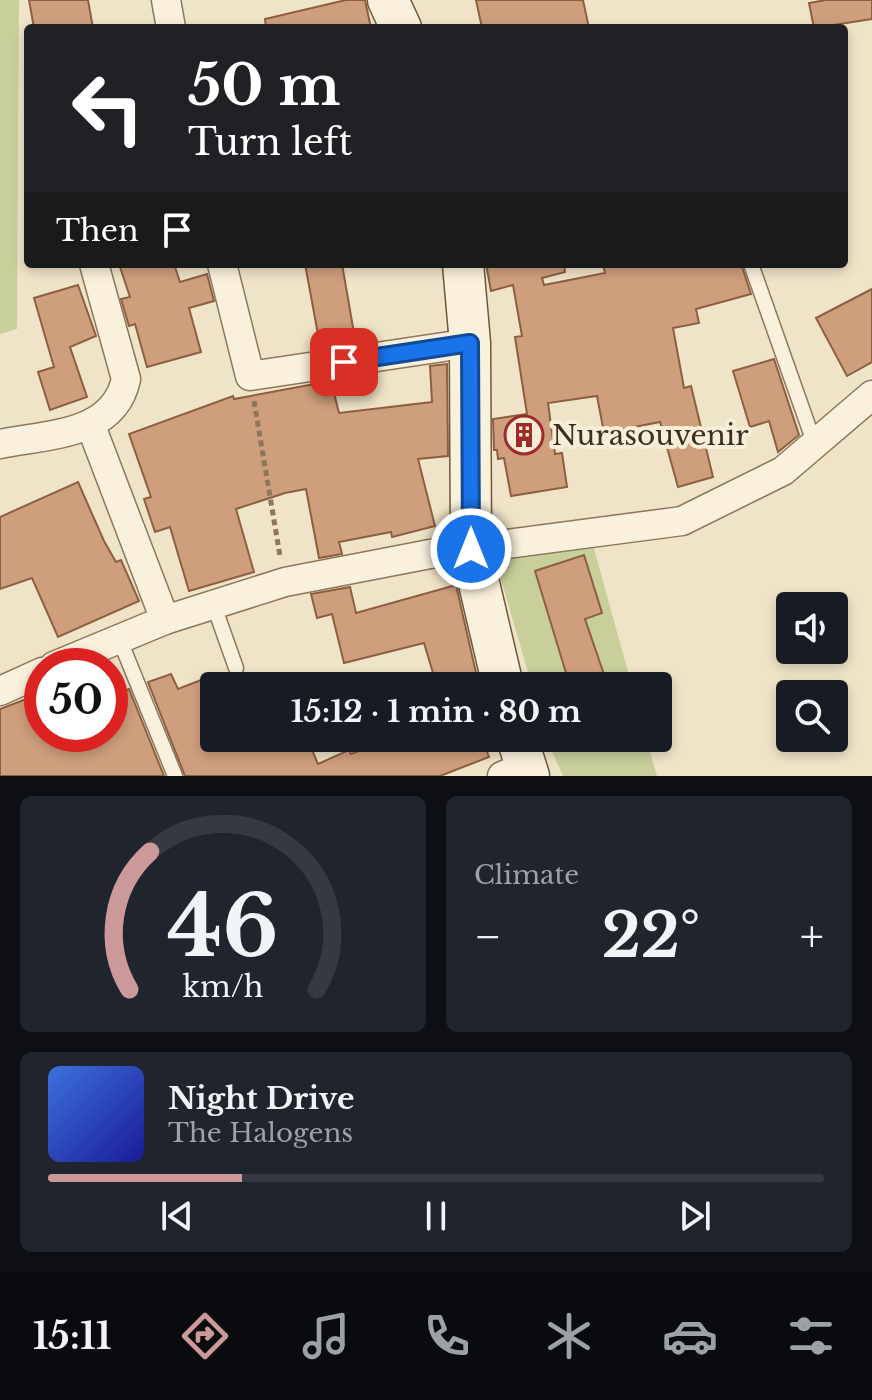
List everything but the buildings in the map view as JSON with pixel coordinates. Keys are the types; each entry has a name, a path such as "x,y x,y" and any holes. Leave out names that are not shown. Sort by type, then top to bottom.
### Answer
{"main road":[{"path":"388,0 399,24"},
{"path":"463,268 470,343 471,549 500,672"}],"street":[{"path":"166,0 170,24"},
{"path":"0,444 91,426 106,417 122,397 126,379 95,268"},
{"path":"223,268 250,376 470,343"},
{"path":"96,648 213,603 285,582 471,549 682,521 783,471 815,445 843,416 872,395"},
{"path":"91,426 165,620"},
{"path":"0,691 24,680"}],"lane":[{"path":"752,268 815,445"},
{"path":"213,603 236,668"},
{"path":"119,638 175,776"}],"path":[{"path":"250,376 285,582"}],"green space":[{"path":"0,0 19,0 17,329 0,334"},
{"path":"588,527 628,672 528,672 493,552"},
{"path":"552,752 650,752 657,776 563,776"}],"place":[{"name":"Nurasouvenir","path":"524,435"}],"route":[{"path":"344,362 470,343 471,549"}]}
